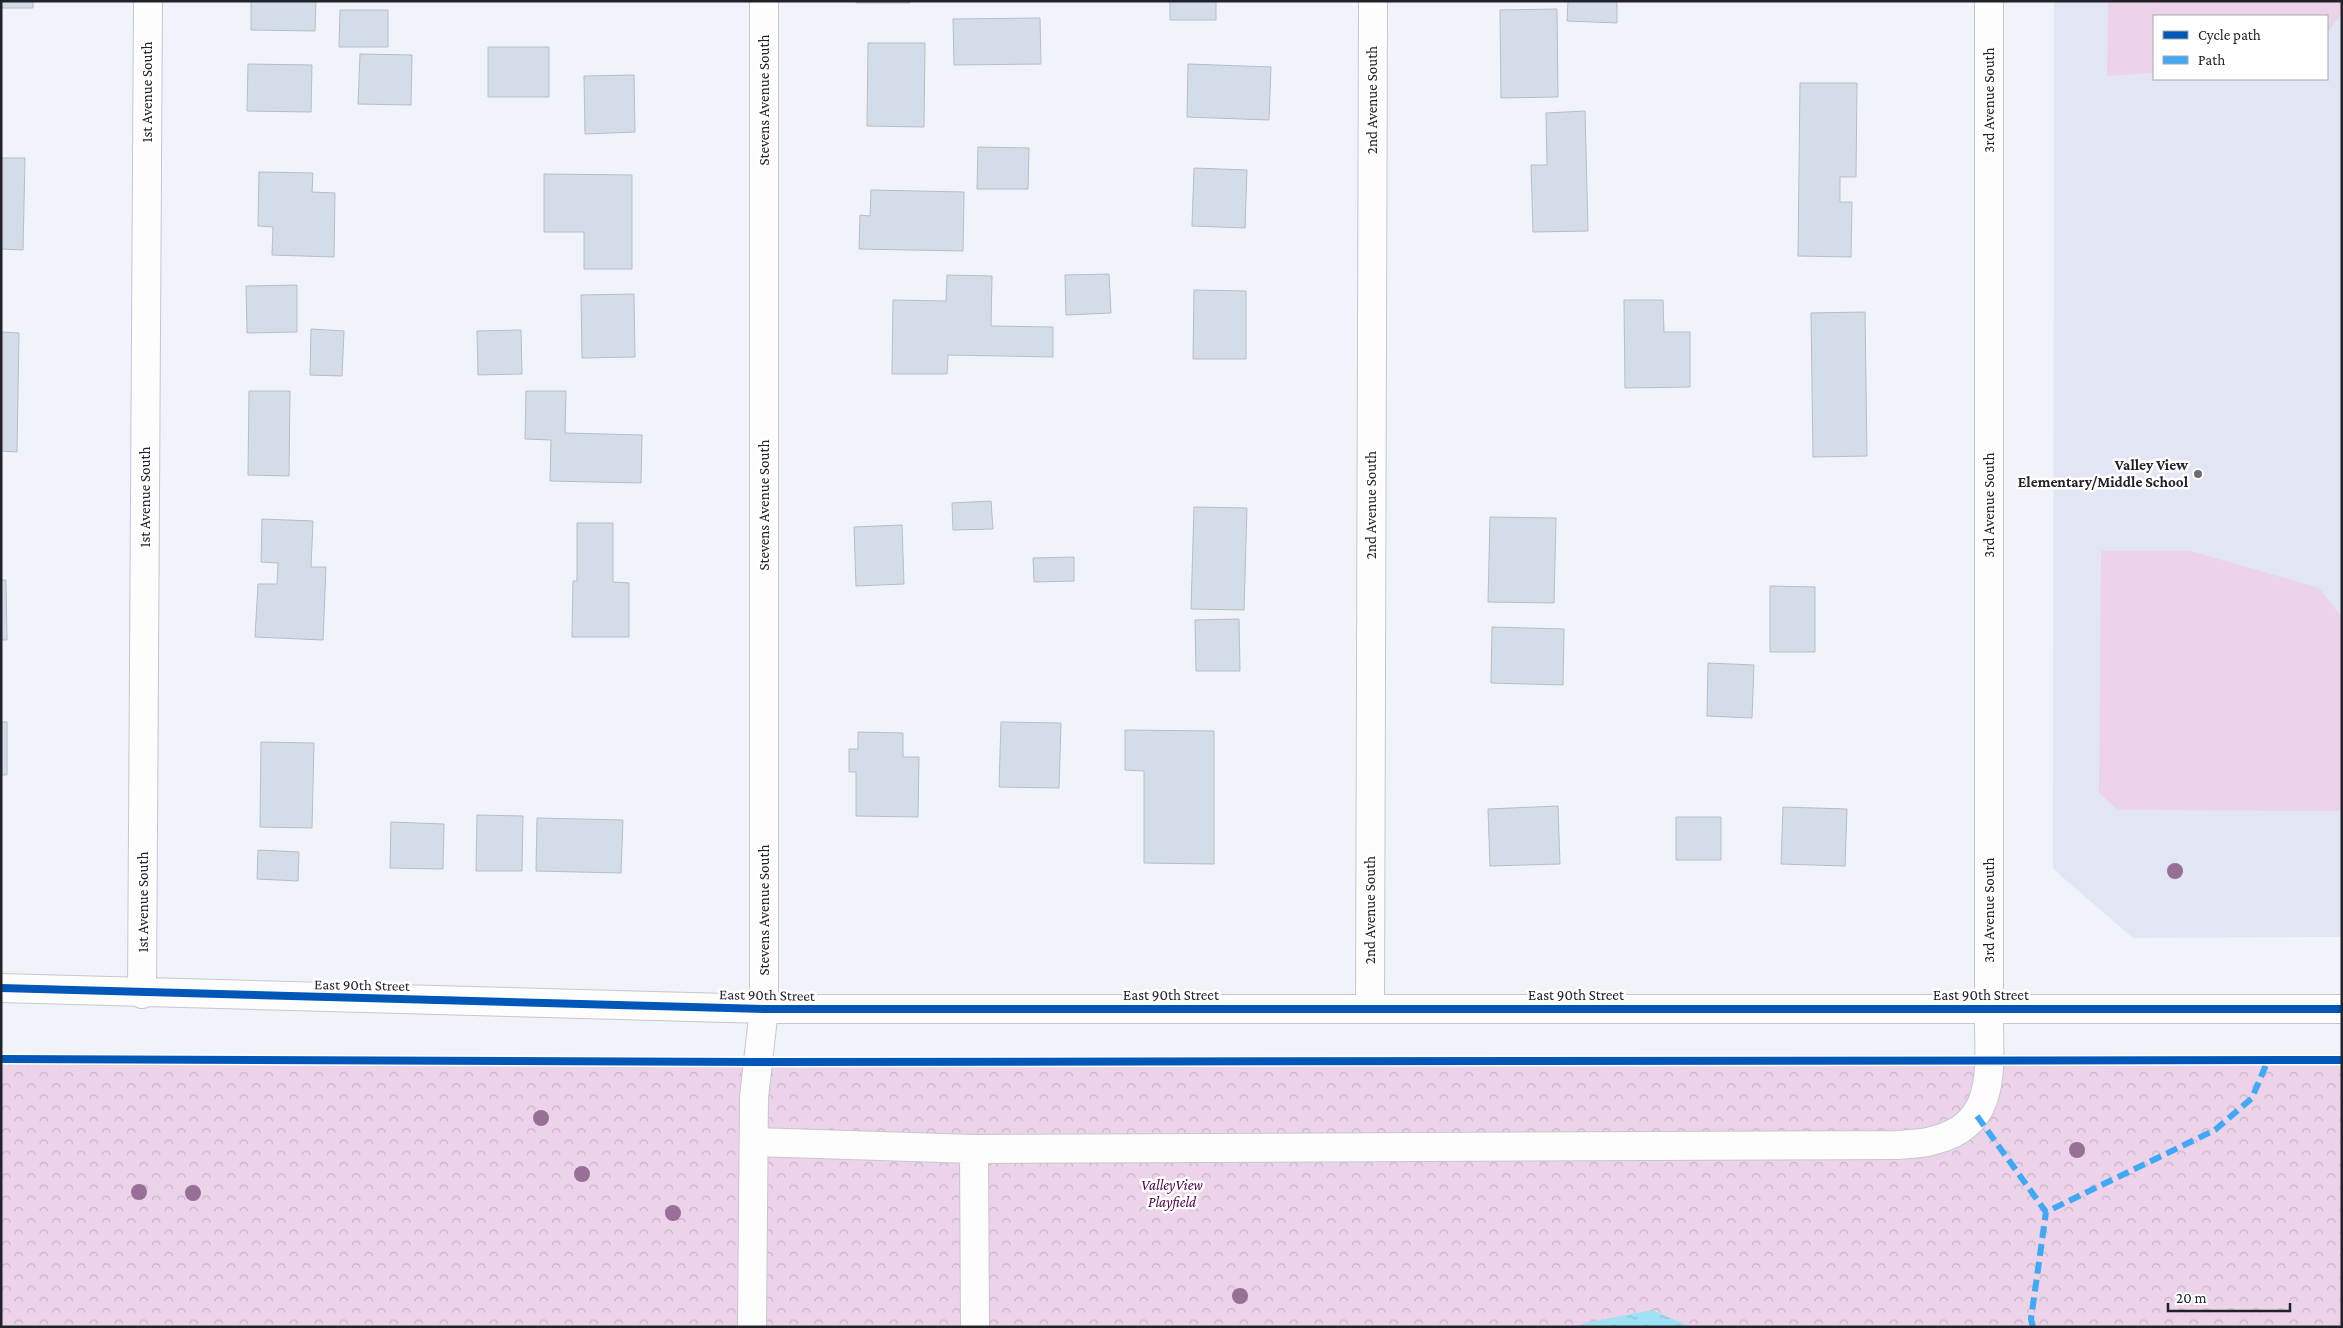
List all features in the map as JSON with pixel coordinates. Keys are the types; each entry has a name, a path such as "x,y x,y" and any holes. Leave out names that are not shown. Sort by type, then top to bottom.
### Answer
{"street":[{"name":"1st Avenue South","path":"142,994 148,1"},
{"name":"Stevens Avenue South","path":"752,1327 754,1097 764,1009 764,1"},
{"name":"2nd Avenue South","path":"1370,1009 1373,1"},
{"name":"3rd Avenue South","path":"754,1142 974,1149 1887,1145 1935,1140 1959,1130 1976,1116 1987,1092 1989,1009 1989,1"},
{"name":"East 90th Street","path":"1,988 142,994 764,1009 2342,1009"},
{"path":"974,1149 975,1327"}],"shaded area":[{"name":"Valley View Elementary/Middle School","path":"2054,1 2342,1 2342,937 2133,938 2053,869"}],"green space":[{"path":"2108,1 2342,1 2342,13 2328,32 2328,15 2153,15 2153,73 2107,76"},
{"path":"2101,551 2191,551 2319,588 2342,617 2342,811 2118,810 2099,793"},
{"name":"ValleyView Playfield","path":"1,1059 2342,1060 2342,1327 1,1327"}],"water":[{"path":"1652,1310 1691,1327 1577,1327 1585,1323"}],"building":[{"path":"1,1 33,1 33,8 1,8"},
{"path":"251,1 316,1 315,31 251,30"},
{"path":"856,1 910,1 910,3 856,3"},
{"path":"1170,1 1216,1 1216,20 1170,20"},
{"path":"1568,1 1617,1 1617,23 1567,21"},
{"path":"1557,9 1558,97 1501,98 1500,10"},
{"path":"340,10 388,10 388,47 339,47"},
{"path":"1040,18 1041,64 954,65 953,19"},
{"path":"868,43 925,43 924,127 867,126"},
{"path":"488,47 549,47 549,97 488,97"},
{"path":"360,54 412,55 411,105 358,104"},
{"path":"248,64 312,65 311,112 247,111"},
{"path":"1188,64 1271,67 1269,120 1187,117"},
{"path":"634,75 635,132 585,134 584,76"},
{"path":"1800,83 1857,83 1856,177 1840,177 1840,202 1852,202 1851,257 1798,256"},
{"path":"1585,111 1588,231 1533,232 1531,165 1547,165 1546,113"},
{"path":"978,147 1029,148 1028,189 977,189"},
{"path":"1,158 25,158 23,250 1,249"},
{"path":"1194,168 1247,170 1245,228 1192,226"},
{"path":"259,172 313,173 312,192 335,193 334,257 272,255 273,227 258,226"},
{"path":"544,174 632,175 632,269 584,269 584,232 544,232"},
{"path":"871,190 964,192 963,251 859,249 860,215 870,216"},
{"path":"1109,274 1111,313 1066,315 1065,275"},
{"path":"947,275 992,276 991,326 1053,327 1053,357 948,355 947,374 892,374 893,300 946,301"},
{"path":"297,285 297,332 247,333 246,286"},
{"path":"1194,290 1246,291 1246,359 1193,359"},
{"path":"634,294 635,357 582,358 581,295"},
{"path":"1624,300 1663,300 1664,332 1690,332 1690,387 1625,388"},
{"path":"1865,312 1867,456 1813,457 1811,313"},
{"path":"311,329 344,331 342,376 310,375"},
{"path":"521,330 522,374 478,375 477,331"},
{"path":"1,332 19,333 17,452 1,451"},
{"path":"249,391 290,391 289,476 248,475"},
{"path":"526,391 566,391 565,433 642,435 641,483 550,481 551,440 525,439"},
{"path":"991,501 993,529 953,530 952,503"},
{"path":"1194,507 1247,508 1244,610 1191,609"},
{"path":"1490,517 1556,518 1554,603 1488,602"},
{"path":"262,519 313,521 311,567 326,567 323,640 255,637 258,584 277,584 278,563 261,562"},
{"path":"577,523 613,523 613,582 629,583 629,637 572,637 573,581 577,581"},
{"path":"902,525 904,584 856,586 854,527"},
{"path":"1074,557 1074,581 1034,582 1033,558"},
{"path":"1,580 6,580 7,640 1,640"},
{"path":"1770,586 1815,587 1815,652 1770,652"},
{"path":"1239,619 1240,671 1196,671 1195,620"},
{"path":"1492,627 1564,629 1563,685 1491,683"},
{"path":"1708,663 1754,665 1752,718 1707,716"},
{"path":"1,722 7,722 7,775 1,775"},
{"path":"1001,722 1061,723 1059,788 999,787"},
{"path":"1125,730 1214,731 1214,864 1144,863 1144,771 1125,770"},
{"path":"858,732 903,733 903,757 919,757 918,817 856,816 856,772 849,772 849,749 858,749"},
{"path":"261,742 314,743 312,828 260,827"},
{"path":"1558,806 1560,864 1490,866 1488,809"},
{"path":"1783,807 1847,809 1845,866 1781,864"},
{"path":"477,815 523,816 522,871 476,871"},
{"path":"1676,817 1721,817 1721,860 1676,860"},
{"path":"537,818 623,820 621,873 536,871"},
{"path":"391,822 444,824 443,869 390,868"},
{"path":"258,850 299,852 298,881 257,879"}],"marked path":[{"path":"1977,1116 2046,1212 2215,1130 2252,1098 2268,1060"},
{"path":"2033,1327 2031,1319 2046,1212"}],"cycle path":[{"path":"1,988 764,1009 2342,1009"},
{"path":"1,1059 758,1062 2342,1060"}],"place":[{"name":"Valley View Elementary/Middle School","path":"2198,474"}]}
